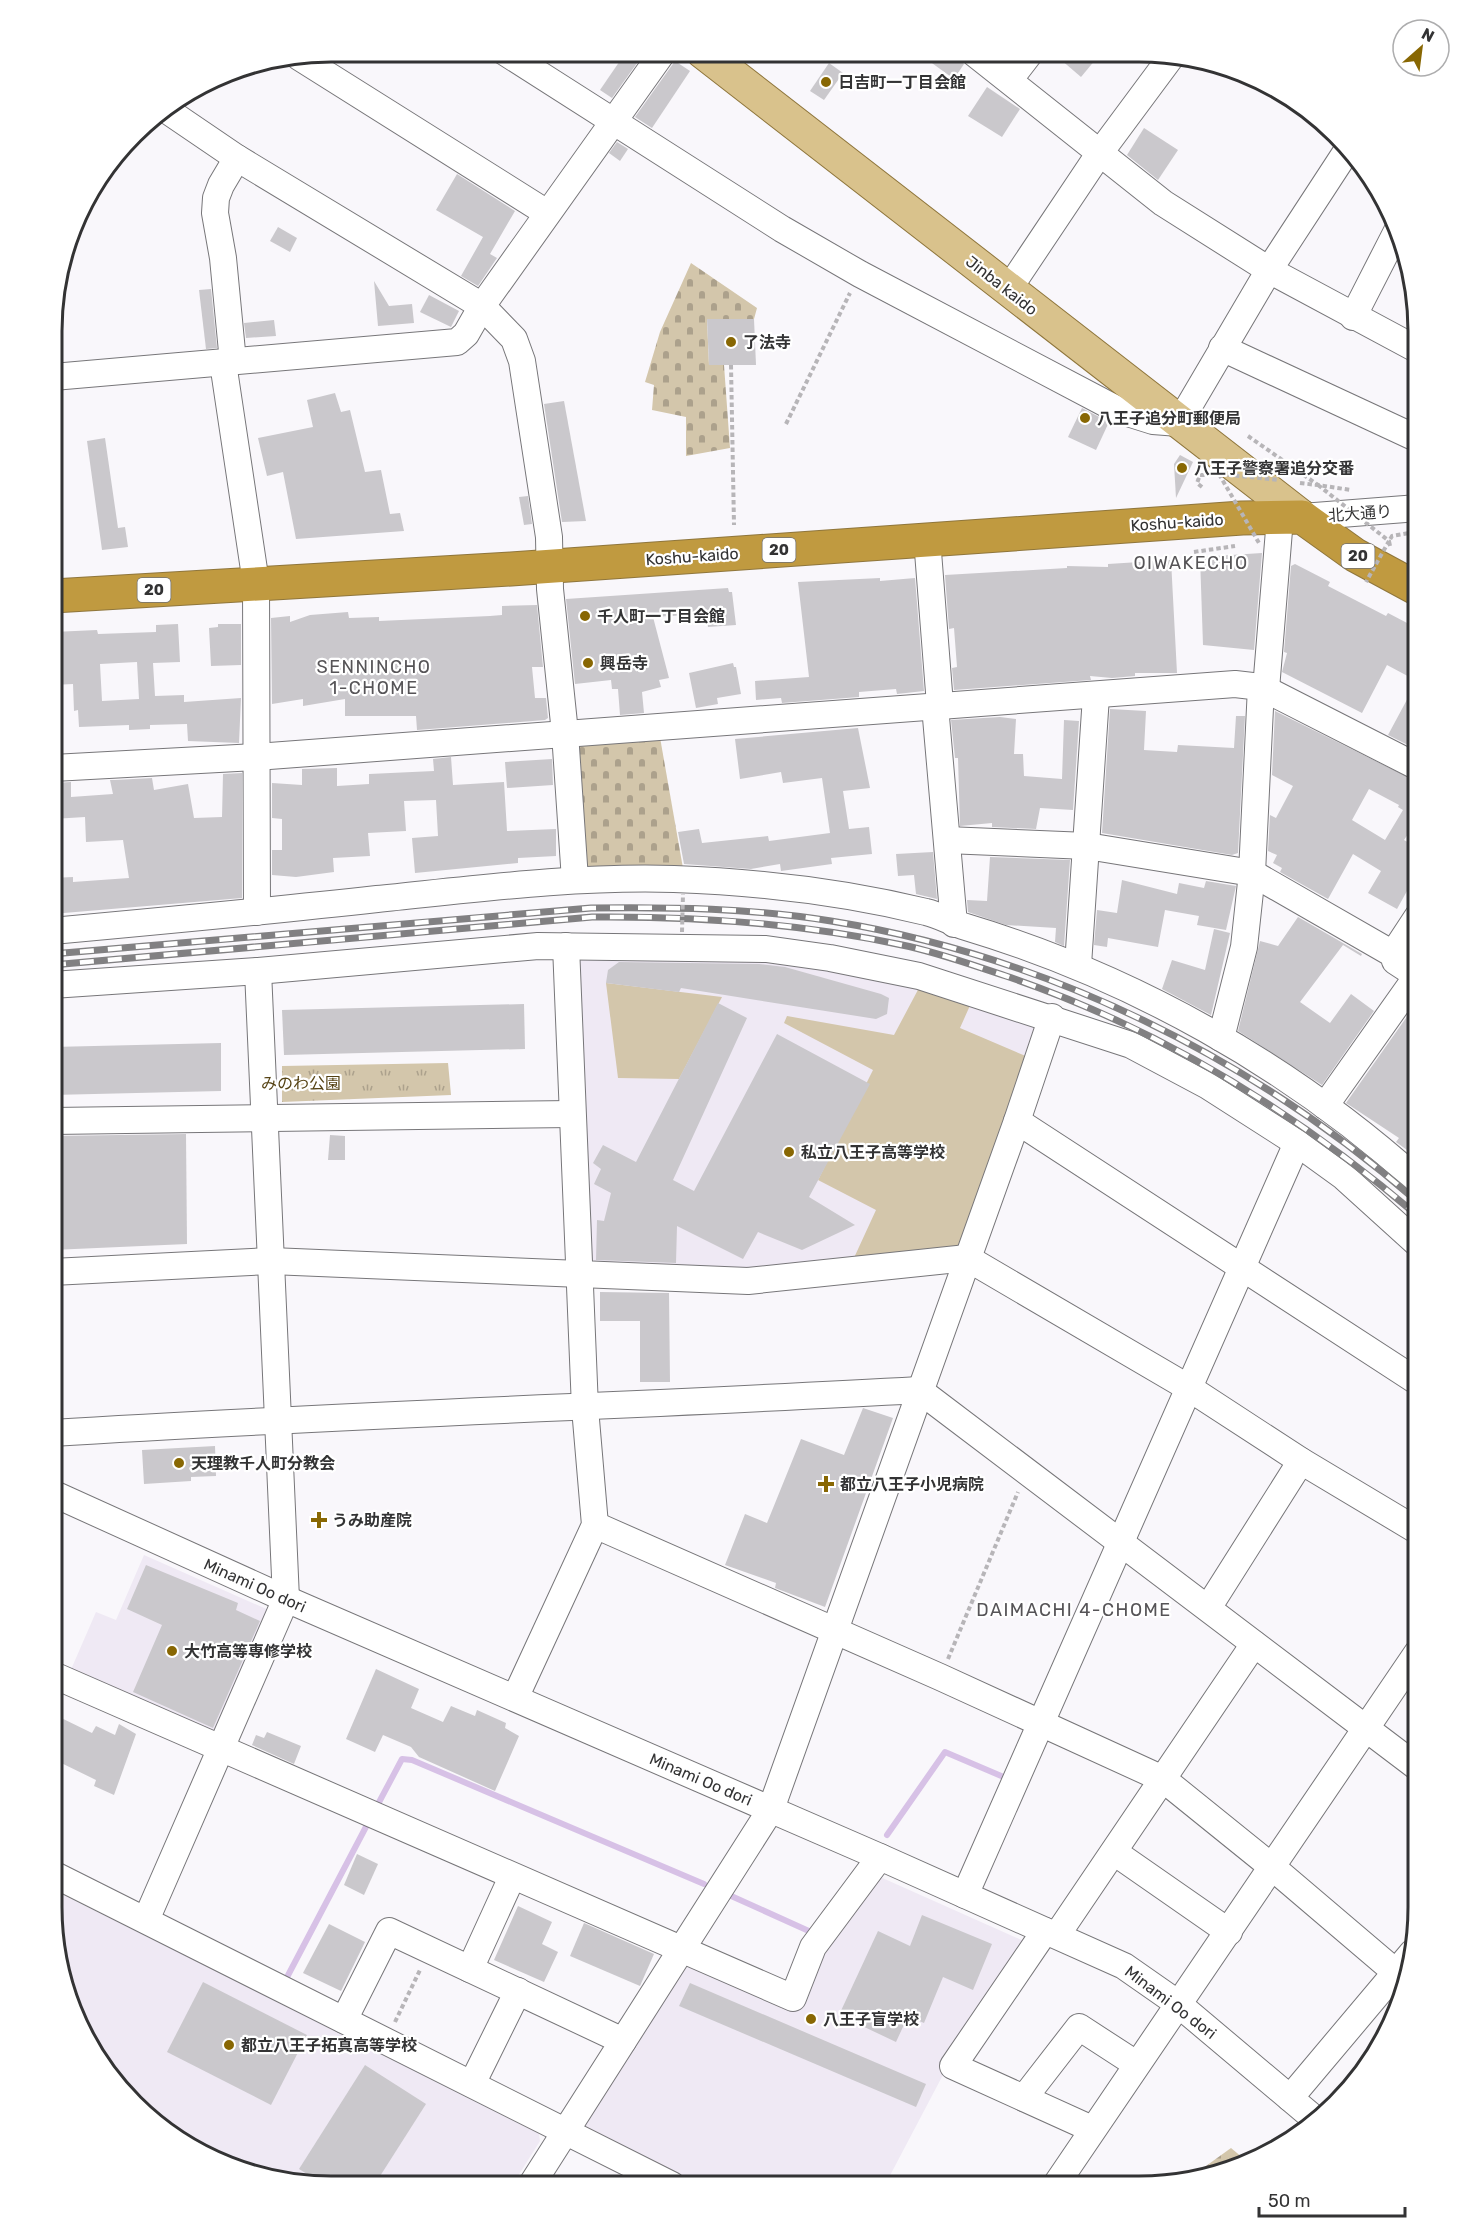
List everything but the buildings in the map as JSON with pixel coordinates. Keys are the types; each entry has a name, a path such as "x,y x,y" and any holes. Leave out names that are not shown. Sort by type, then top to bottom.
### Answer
{"highway":[{"name":"Koshu-kaido","path":"62,595 1291,517"},
{"name":"20","path":"1291,517 1408,584"}],"main road":[{"name":"Jinba kaido","path":"716,62 1179,423 1291,517"}],"street":[{"path":"520,62 782,229 860,274 1118,410 1153,421 1179,423 1269,270 1343,156"},
{"path":"62,376 457,342 466,334 482,306 656,62"},
{"path":"986,62 1163,203 1269,270 1408,346"},
{"path":"1010,79 1023,62"},
{"path":"308,63 547,213"},
{"path":"1008,290 1099,154 1166,63"},
{"path":"172,114 237,158 482,306 514,339 522,361 549,537 549,565 565,733 575,880"},
{"path":"237,158 221,185 216,198 215,213 223,258 228,363 256,583 257,912"},
{"path":"1353,317 1392,242"},
{"path":"1222,348 1408,434"},
{"name":"北大通り","path":"1291,517 1408,509"},
{"path":"1221,1038 1244,948 1252,873 1263,688 1291,517"},
{"path":"927,540 954,924"},
{"path":"62,768 256,757 1235,684 1263,688 1408,762"},
{"path":"1078,965 1096,696"},
{"path":"947,840 1087,846 1252,873 1393,954 1395,961 1408,970"},
{"path":"62,930 575,880 674,879 831,893 930,912 954,924 1032,947 1078,965 1221,1038 1325,1106 1408,1173"},
{"path":"1393,954 1408,931"},
{"path":"62,984 258,971 538,946 766,949 830,958 919,976 1052,1017 1131,1045 1208,1086 1298,1143 1344,1177 1408,1235"},
{"path":"515,1698 595,1526 585,1408 566,946"},
{"path":"147,1920 286,1599 258,971"},
{"path":"1325,1106 1408,989"},
{"path":"537,2176 771,1809 1052,1017"},
{"path":"62,1121 572,1114"},
{"path":"1017,1121 1408,1375"},
{"path":"965,1895 1298,1143"},
{"path":"62,1271 271,1261 748,1281 967,1258 1189,1388 1301,1461 1408,1525"},
{"path":"62,1432 278,1419 585,1408 919,1390 1408,1760"},
{"path":"1208,1608 1301,1461"},
{"name":"Minami Oo dori","path":"62,1498 286,1599 771,1809 1124,1966 1177,2003 1309,2114"},
{"path":"595,1526 1043,1722 1163,1779 1272,1867 1398,1975"},
{"path":"1092,2129 952,2066 1114,1852 1254,1644"},
{"path":"1061,2176 1177,2003 1229,1932 1364,1728 1408,1667"},
{"path":"62,1679 793,1998 813,1947 880,1857"},
{"path":"1114,1852 1229,1932"},
{"path":"470,1969 512,1876"},
{"path":"62,1878 654,2176"},
{"path":"344,2020 389,1931 623,2041"},
{"path":"1290,2098 1396,1982"},
{"path":"472,2084 518,1991"},
{"path":"1024,2098 1079,2027 1136,2064"}],"path":[{"path":"786,424 860,274"},
{"path":"731,365 735,525"},
{"path":"1248,436 1318,485 1389,541 1366,582"},
{"path":"1219,474 1259,543 1248,545"},
{"path":"1202,487 1197,483 1200,475 1219,474 1279,480"},
{"path":"1318,485 1338,488"},
{"path":"1392,536 1408,533"},
{"path":"1194,552 1238,546"},
{"path":"682,894 682,932"},
{"path":"940,1677 1027,1472"},
{"path":"386,2041 430,1950"}],"shaded area":[{"name":"私立八王子高等学校","path":"580,952 759,958 934,989 1040,1023 959,1247 748,1273 599,1265 590,1257 572,962"},
{"name":"大竹高等専修学校","path":"144,1555 280,1615 222,1749 66,1681 96,1612 116,1620"},
{"name":"八王子盲学校","path":"869,1872 1035,1946 945,2071 890,2176 654,2176 566,2131 681,1951 793,1998"},
{"name":"都立八王子拓真高等学校","path":"62,1894 538,2129 540,2141 518,2176 313,2175 261,2166 212,2148 181,2130 140,2097 117,2070 98,2041 82,2009 71,1976 62,1924"}],"green space":[{"path":"691,263 757,308 754,319 707,319 709,365 724,365 730,448 686,456 686,417 652,410 654,385 645,382 660,332"},
{"path":"658,726 684,874 587,874 565,733"},
{"path":"606,983 722,997 679,1079 618,1078"},
{"path":"920,986 972,1001 960,1028 1028,1057 959,1247 853,1260 876,1210 818,1180 873,1070 784,1023 787,1016 894,1035"},
{"name":"みのわ公園","path":"448,1063 451,1095 282,1102 282,1066"},
{"path":"1231,2148 1240,2155 1225,2161 1205,2167"}],"waterway":[{"path":"887,1835 945,1752 1006,1778"},
{"path":"377,1806 402,1759 412,1760 704,1884"},
{"path":"285,1981 368,1823"},
{"path":"729,1895 811,1932"}],"railway":[{"path":"62,953 591,908 711,909 771,913 831,921 912,937 991,959 1069,987 1144,1021 1217,1059 1287,1102 1354,1150 1408,1194"},
{"path":"62,964 592,917 747,922 863,937 928,951 1006,976 1063,997 1171,1047 1274,1108 1323,1142 1408,1208"}],"place":[{"name":"日吉町一丁目会館","path":"826,82"},
{"name":"了法寺","path":"731,342"},
{"name":"八王子追分町郵便局","path":"1085,418"},
{"name":"八王子警察署追分交番","path":"1182,468"},
{"name":"千人町一丁目会館","path":"585,616"},
{"name":"興岳寺","path":"588,663"},
{"name":"私立八王子高等学校","path":"789,1152"},
{"name":"天理教千人町分教会","path":"179,1463"},
{"name":"都立八王子小児病院","path":"826,1484"},
{"name":"うみ助産院","path":"319,1520"},
{"name":"大竹高等専修学校","path":"172,1651"},
{"name":"八王子盲学校","path":"811,2019"},
{"name":"都立八王子拓真高等学校","path":"229,2045"}],"district":[{"name":"OIWAKECHO","path":"1191,563"},
{"name":"SENNINCHO 1-CHOME","path":"374,677"},
{"name":"DAIMACHI 4-CHOME","path":"1074,1610"}]}
